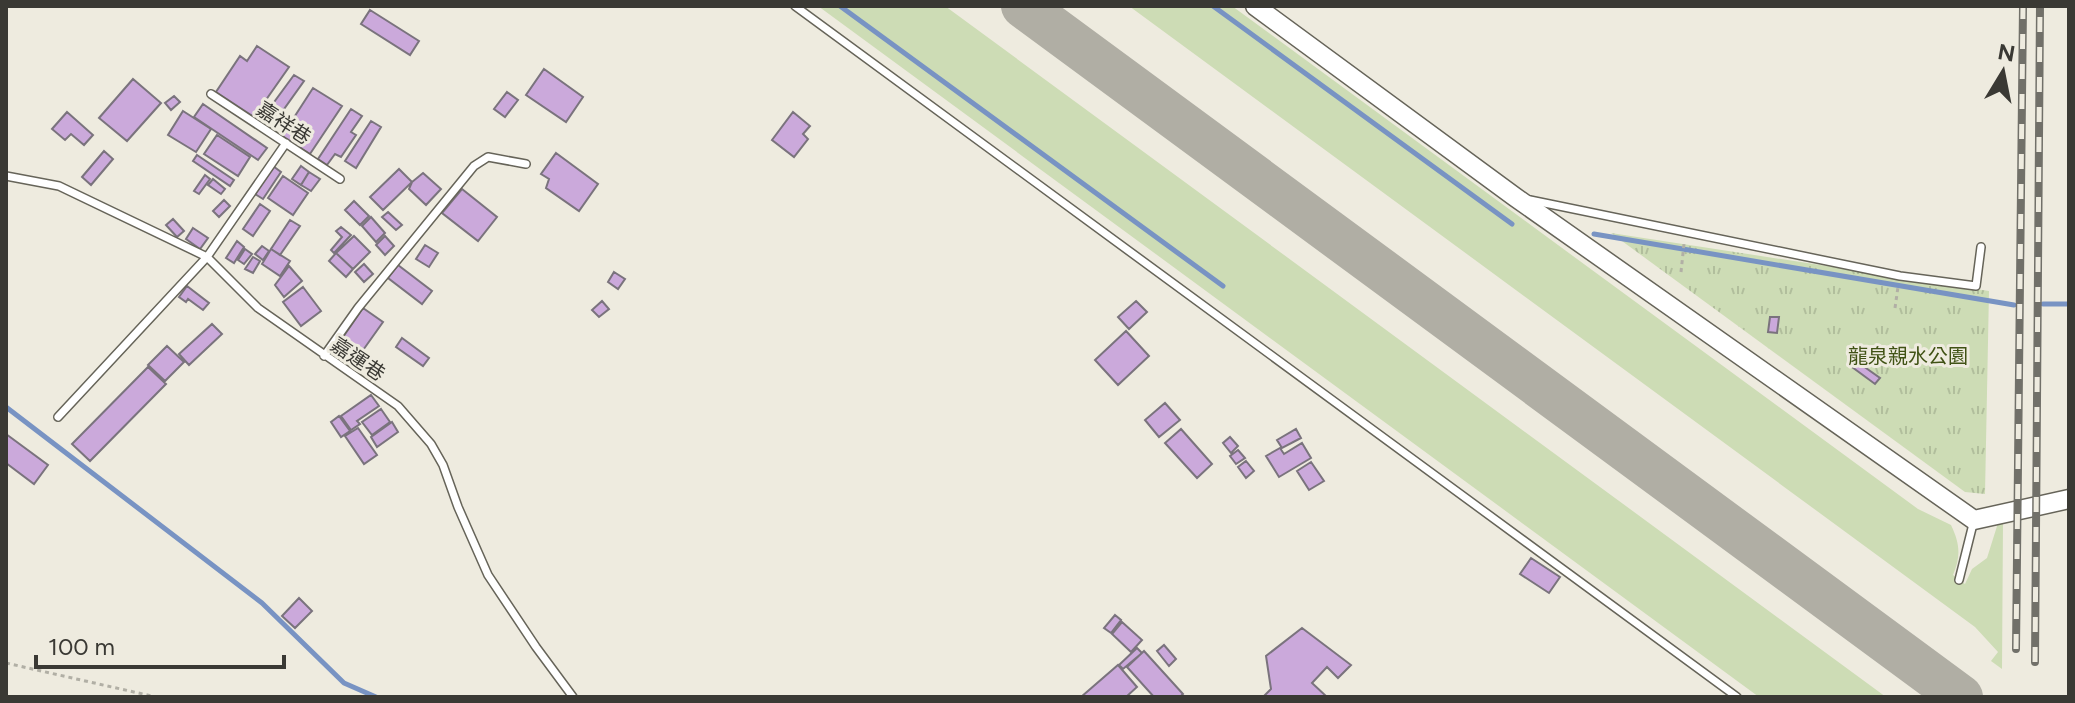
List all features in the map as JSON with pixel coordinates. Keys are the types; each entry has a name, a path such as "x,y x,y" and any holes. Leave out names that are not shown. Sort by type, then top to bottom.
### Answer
{"street":[{"path":"1255,6 1515,197 1974,520 2069,499"}],"lane":[{"path":"795,6 1737,697"},
{"name":"嘉祥巷","path":"211,94 340,179"},
{"path":"58,417 207,257 286,143"},
{"path":"324,356 358,308 474,166 488,157 526,164"},
{"name":"嘉運巷","path":"6,176 59,186 207,257 258,308 398,406 431,444 443,465 488,575 573,697"},
{"path":"1515,197 1900,276 1976,286 1981,247"},
{"path":"1959,580 1974,520"}],"path":[{"path":"1681,272 1686,233"},
{"path":"1895,308 1900,276"},
{"path":"6,663 156,697"}],"green space":[{"path":"818,6 945,6 1886,697 1759,697"},
{"path":"1129,6 1232,6 1918,509 1951,525 1958,550 1953,575 1965,584 1972,569 1987,558 1998,523 2003,522 2002,669 1991,661 1998,652 1975,627"},
{"name":"龍泉親水公園","path":"1611,233 1989,291 1985,494 1965,492"}],"building":[{"path":"370,10 419,41 410,55 361,24"},
{"path":"257,46 289,67 254,117 216,92 240,56 247,61"},
{"path":"544,69 583,97 566,122 526,95"},
{"path":"294,75 304,81 279,116 269,109"},
{"path":"133,79 161,103 127,141 99,118"},
{"path":"313,88 342,106 310,154 282,136"},
{"path":"507,92 518,100 505,117 494,109"},
{"path":"174,96 180,102 171,110 165,103"},
{"path":"203,104 267,148 258,160 194,117"},
{"path":"351,109 362,116 351,132 356,135 341,157 335,154 327,165 318,159"},
{"path":"183,111 211,129 196,152 168,135"},
{"path":"67,112 93,135 84,145 71,134 65,140 52,129"},
{"path":"793,112 810,126 803,134 808,139 794,157 772,140"},
{"path":"371,121 381,127 356,168 345,161"},
{"path":"217,135 250,157 238,176 204,154"},
{"path":"104,151 113,159 91,185 82,177"},
{"path":"556,153 598,184 579,211 546,188 549,179 541,174"},
{"path":"197,155 234,180 230,186 193,161"},
{"path":"273,166 281,172 263,199 255,194"},
{"path":"301,166 309,172 301,185 292,179"},
{"path":"399,169 412,182 383,210 370,197"},
{"path":"309,172 320,179 311,191 301,185"},
{"path":"423,173 441,189 426,205 409,189"},
{"path":"205,175 210,179 199,194 194,191"},
{"path":"283,176 308,193 293,215 268,198"},
{"path":"213,179 225,189 221,194 208,185"},
{"path":"462,189 497,217 478,241 442,213"},
{"path":"224,200 230,206 219,217 213,211"},
{"path":"354,201 369,216 360,225 345,210"},
{"path":"260,204 270,211 253,236 243,229"},
{"path":"388,212 402,225 396,230 382,217"},
{"path":"371,217 385,233 376,242 362,226"},
{"path":"173,219 184,231 177,237 166,225"},
{"path":"290,220 300,226 280,255 271,249"},
{"path":"341,227 351,235 334,253 331,250 342,237 336,231"},
{"path":"193,228 208,238 200,249 186,239"},
{"path":"354,236 370,252 353,269 336,253"},
{"path":"385,236 394,246 385,255 376,245"},
{"path":"237,241 244,247 234,263 226,258"},
{"path":"425,245 438,253 429,267 416,259"},
{"path":"262,246 269,251 263,260 255,254"},
{"path":"245,249 252,254 244,264 238,260"},
{"path":"271,249 290,261 280,276 262,264"},
{"path":"336,253 353,269 346,277 329,261"},
{"path":"253,257 260,261 253,273 245,269"},
{"path":"364,264 373,274 364,282 355,272"},
{"path":"398,265 432,291 422,304 388,278"},
{"path":"289,266 302,281 284,297 275,285"},
{"path":"614,272 625,279 618,289 608,282"},
{"path":"187,286 209,303 203,310 188,299 186,302 179,297"},
{"path":"303,287 321,311 301,326 283,302"},
{"path":"602,301 609,309 599,317 592,310"},
{"path":"1136,301 1147,312 1129,329 1118,317"},
{"path":"363,308 383,322 361,353 341,340"},
{"path":"1770,317 1779,317 1777,333 1768,332"},
{"path":"212,324 222,334 189,365 179,354"},
{"path":"1126,331 1149,356 1118,385 1095,360"},
{"path":"402,338 429,358 423,366 396,347"},
{"path":"167,346 184,362 165,381 148,365"},
{"path":"1856,361 1880,378 1875,384 1852,367"},
{"path":"148,367 166,384 90,461 72,444"},
{"path":"371,395 379,406 357,421 360,424 351,430 341,416"},
{"path":"1165,403 1180,420 1159,437 1145,420"},
{"path":"381,409 390,422 372,435 362,422"},
{"path":"339,416 350,431 341,437 331,422"},
{"path":"392,422 398,432 377,447 371,437"},
{"path":"358,428 377,455 364,464 345,436"},
{"path":"1181,429 1212,464 1197,478 1165,443"},
{"path":"1296,429 1301,438 1282,448 1277,440"},
{"path":"6,434 48,465 34,484 6,463"},
{"path":"1230,437 1238,446 1231,453 1223,443"},
{"path":"1302,443 1311,458 1279,477 1266,456 1280,448 1284,454"},
{"path":"1238,450 1245,458 1236,464 1230,456"},
{"path":"1246,461 1254,471 1246,478 1238,467"},
{"path":"1311,462 1324,481 1309,490 1297,471"},
{"path":"1531,558 1560,577 1549,593 1520,574"},
{"path":"299,598 312,611 295,628 282,616"},
{"path":"1115,615 1121,620 1111,633 1104,628"},
{"path":"1122,622 1142,640 1131,652 1112,634"},
{"path":"1302,628 1351,665 1338,678 1327,667 1312,683 1327,697 1263,697 1271,689 1266,656"},
{"path":"1164,645 1176,659 1169,666 1157,651"},
{"path":"1137,648 1142,653 1123,669 1119,665"},
{"path":"1144,651 1183,694 1180,697 1154,697 1127,667"},
{"path":"1118,665 1137,687 1126,697 1081,697"}],"waterway":[{"path":"840,6 1223,286"},
{"path":"1213,6 1512,224"},
{"path":"1594,234 2014,305"},
{"path":"2043,304 2069,304"},
{"path":"6,407 262,603 344,683 376,697"}],"taxiway":[{"path":"1023,6 1961,697"}],"railway":[{"path":"2016,649 2023,6"},
{"path":"2035,662 2040,6"}]}
